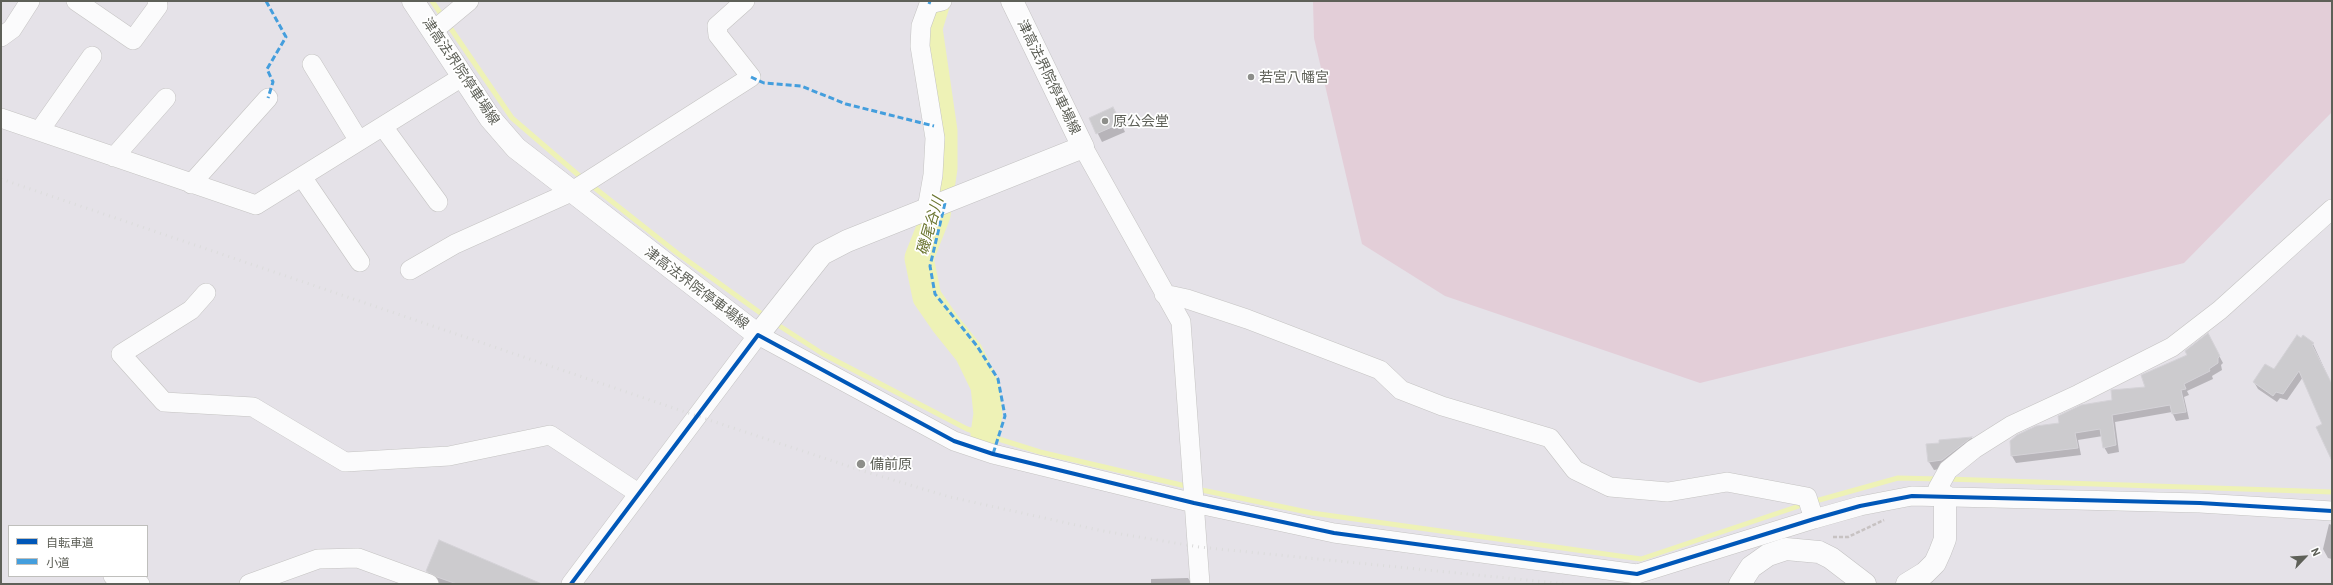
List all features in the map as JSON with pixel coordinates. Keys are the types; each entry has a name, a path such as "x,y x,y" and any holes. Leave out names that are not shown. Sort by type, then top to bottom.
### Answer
{"main road":[{"name":"津高法界院停車場線","path":"413,1 442,25 462,77 490,118 516,148 581,184 765,325 822,254 847,241 1083,148 1012,1"},
{"path":"1907,584 1925,573 1935,563 1945,539 1940,494"},
{"path":"1741,582 1751,567 1768,555 1786,549 1798,549 1819,552 1831,558 1865,584"}],"street":[{"path":"1,37 12,29 30,1"},
{"path":"76,1 133,40 158,6 157,1"},
{"path":"442,25 469,1"},
{"path":"410,270 455,244 581,184 751,77 718,35 718,26 744,1"},
{"path":"935,206 933,175 935,138 920,46 921,26 929,4 938,2"},
{"path":"40,130 92,56"},
{"path":"312,64 359,141"},
{"path":"1,118 40,130 191,184 256,205 359,141 384,128 462,77"},
{"path":"114,157 166,98"},
{"path":"191,184 268,98"},
{"path":"384,128 438,202"},
{"path":"1083,148 1181,322 1200,584"},
{"path":"302,177 360,262"},
{"path":"1940,494 1948,470 1974,449 2012,425 2079,394 2172,347 2220,310 2332,209"},
{"path":"206,294 191,310 121,354 164,402 253,407 345,462 449,456 550,435 638,493"},
{"path":"1164,294 1187,299 1239,316 1380,370 1401,390 1442,406 1550,438 1575,470 1610,487 1668,492 1727,482 1810,508"},
{"path":"571,584 765,325 954,441 993,454 1193,493 1364,538 1637,574 1810,508 1867,505 1912,496 1940,494 2200,503 2332,511"},
{"path":"249,584 318,559 358,558 429,584"},
{"path":"116,577 140,584"}],"shaded area":[{"path":"1313,1 2332,1 2332,112 2184,263 1700,383 1445,296 1362,244 1314,38"}],"building":[{"name":"原公会堂","path":"1113,107 1121,123 1096,134 1089,118"},
{"path":"2208,333 2220,356 2218,358 2218,363 2209,369 2210,371 2184,384 2186,389 2181,390 2186,412 2172,414 2170,405 2112,415 2116,445 2103,448 2100,429 2075,433 2078,448 2011,456 2010,441 2017,435 2036,426 2059,423 2058,416 2081,405 2112,400 2111,390 2145,387 2141,375 2187,355 2185,351"},
{"path":"2297,335 2301,338 2303,335 2314,343 2312,345 2332,384 2332,461 2316,427 2322,424 2299,371 2283,394 2276,392 2273,396 2253,382 2265,364 2274,369"},
{"path":"1972,437 1942,460 1928,462 1926,444 1939,443 1939,440"},
{"path":"439,540 542,584 457,584 437,577 426,571"}],"waterway":[{"path":"432,1 443,17"},
{"name":"磯尾谷川","path":"936,2 928,28 943,131 943,168 936,215 919,258 927,297 969,353 985,386 988,414 985,434"},
{"path":"447,23 512,118 583,179"},
{"path":"591,185 677,253 766,317"},
{"path":"775,323 823,354 967,429 1040,452 1190,487"},
{"path":"1812,502 1898,478 1939,479"},
{"path":"1947,479 2332,492"},
{"path":"1197,489 1312,513 1641,559 1805,504"}],"railway":[{"path":"1,179 697,416 860,470 950,497 1103,531 1199,547 1566,584"}],"marked path":[{"path":"266,1 286,37 267,69 273,82 268,98"},
{"path":"751,77 764,83 801,86 846,104 934,126"},
{"path":"945,203 930,266 935,294 977,346 998,379 1005,416 993,454"}],"cycle path":[{"path":"571,584 758,335 954,441 993,454 1194,503 1334,533 1637,574 1814,519 1860,506 1912,496 2200,503 2332,511"}],"place":[{"name":"若宮八幡宮","path":"1251,77"},
{"name":"原公会堂","path":"1105,121"},
{"name":"備前原","path":"861,464"}]}
